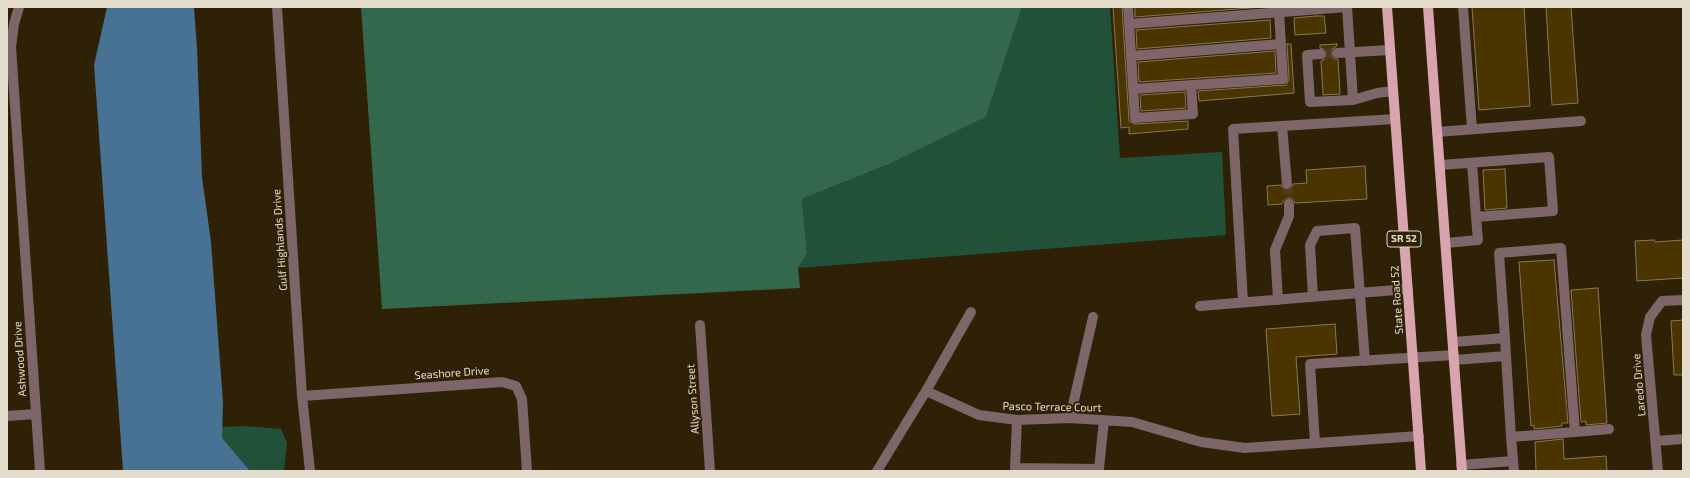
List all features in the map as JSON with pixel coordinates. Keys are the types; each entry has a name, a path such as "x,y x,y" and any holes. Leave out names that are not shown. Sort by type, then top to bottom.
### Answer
{"main road":[{"name":"State Road 52","path":"1387,7 1421,471"},
{"path":"1428,7 1462,468"}],"street":[{"name":"Ashwood Drive","path":"19,7 14,24 11,47 40,471"},
{"name":"Gulf Highlands Drive","path":"276,7 302,396 310,471"},
{"path":"1128,7 1135,118 1193,114 1191,85"},
{"path":"1129,24 1347,7 1353,100"},
{"path":"1463,7 1472,129"},
{"path":"1133,89 1283,79 1279,12"},
{"path":"1131,56 1281,44"},
{"path":"1338,53 1390,50"},
{"path":"1321,54 1307,55 1310,102 1353,100 1377,93 1393,91"},
{"path":"1243,302 1233,129 1395,119"},
{"path":"1438,132 1581,120"},
{"path":"1282,126 1287,184"},
{"path":"1440,165 1549,157 1553,211 1476,217"},
{"path":"1446,243 1478,240 1472,162"},
{"path":"1278,300 1275,250 1290,216 1289,204"},
{"path":"1314,297 1310,245 1317,231 1355,228 1364,361"},
{"path":"1462,468 1513,466 1499,253 1561,248 1575,432"},
{"path":"1200,306 1408,289"},
{"name":"Laredo Drive","path":"1658,471 1646,335 1650,317 1662,301 1683,300"},
{"path":"877,471 926,391 971,312"},
{"path":"1070,418 1093,317"},
{"name":"Allyson Street","path":"700,325 710,471"},
{"path":"1453,342 1505,338"},
{"path":"1315,443 1310,364 1413,357 1506,356"},
{"name":"Seashore Drive","path":"302,396 502,382 516,386 522,399 527,471"},
{"name":"Pasco Terrace Court","path":"926,391 979,415 1017,420 1070,418 1132,422 1201,442 1245,448 1419,436"},
{"path":"7,416 36,414"},
{"path":"1017,420 1015,468 1100,470 1104,420"},
{"path":"1512,437 1609,429"},
{"path":"1656,441 1683,439"}],"green space":[{"path":"361,7 1022,7 986,117 887,165 802,199 807,253 798,268 800,288 382,309"},
{"path":"1022,7 1110,7 1120,158 1222,152 1226,235 798,268 807,253 802,199 887,165 986,117"},
{"path":"244,426 281,429 287,443 284,471 250,471 222,439 222,427"}],"water":[{"path":"107,7 194,7 202,177 211,242 223,402 222,438 250,471 123,471 94,65"}],"building":[{"path":"1113,7 1122,7 1129,121 1135,124 1188,121 1188,129 1129,134 1129,127 1121,128"},
{"path":"1135,7 1263,7 1135,17"},
{"path":"1472,7 1524,7 1530,106 1479,110"},
{"path":"1546,7 1571,7 1578,103 1552,105"},
{"path":"1324,16 1326,33 1295,35 1294,18"},
{"path":"1270,20 1271,38 1137,49 1136,30"},
{"path":"1287,44 1291,44 1294,93 1199,101 1198,91 1286,85 1289,79"},
{"path":"1337,44 1337,46 1331,50 1331,54 1334,59 1338,59 1340,94 1323,95 1321,61 1325,59 1327,54 1326,50 1320,48 1320,45"},
{"path":"1275,51 1276,73 1139,82 1138,62"},
{"path":"1185,92 1186,108 1141,111 1140,95"},
{"path":"1365,166 1367,199 1295,203 1293,199 1289,198 1284,200 1282,204 1268,205 1267,186 1281,185 1284,190 1288,190 1291,189 1293,184 1307,183 1306,170"},
{"path":"1505,169 1507,208 1485,210 1483,170"},
{"path":"1654,240 1655,242 1683,240 1683,278 1637,281 1635,241"},
{"path":"1554,260 1568,423 1562,423 1562,426 1534,429 1534,425 1531,426 1519,262"},
{"path":"1598,288 1607,423 1586,425 1586,421 1581,422 1571,290"},
{"path":"1683,320 1683,375 1674,375 1671,321"},
{"path":"1335,324 1337,354 1296,357 1300,414 1272,416 1266,329"},
{"path":"1563,439 1564,459 1606,456 1607,471 1536,471 1535,442"}],"tunnel":[{"path":"1321,54 1337,53"},
{"path":"1287,184 1289,204"}]}
